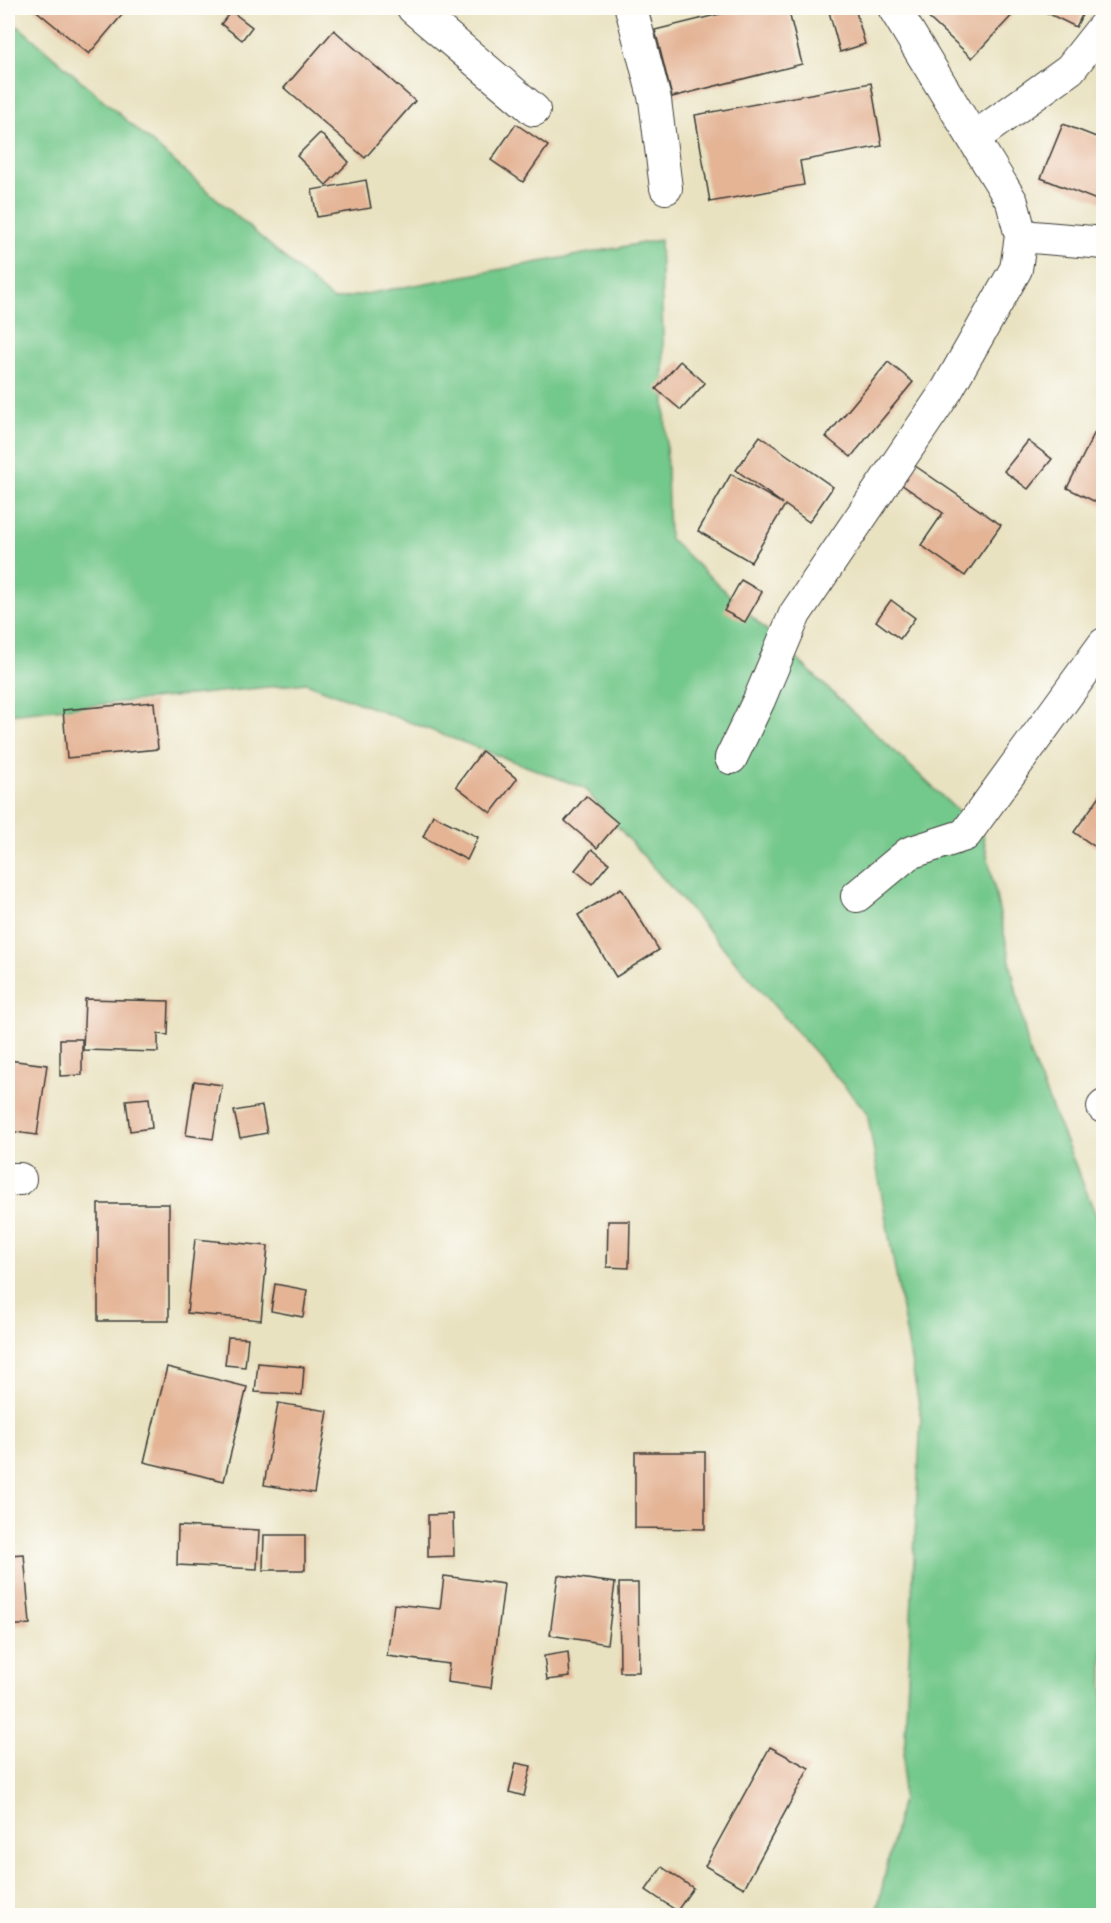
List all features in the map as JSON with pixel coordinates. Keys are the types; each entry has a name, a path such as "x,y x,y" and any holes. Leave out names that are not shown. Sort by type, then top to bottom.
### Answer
{"street":[{"path":"413,8 534,110"},
{"path":"631,8 655,100 666,188"},
{"path":"731,758 759,700 795,614 947,390 1016,270 1021,236 1012,202 894,8"},
{"path":"974,138 1070,69 1104,26"},
{"path":"1021,236 1104,243"},
{"path":"857,896 909,853 965,835 1104,644"}],"green space":[{"path":"18,26 333,300 660,240 669,538 983,835 1030,1055 1103,1232 1103,1915 876,1915 902,1798 921,1416 867,1112 584,788 306,683 8,714 8,35"}],"building":[{"path":"33,8 128,8 89,54"},
{"path":"744,8 788,8 802,64 672,97 655,30"},
{"path":"828,8 855,8 865,44 840,52"},
{"path":"924,8 1019,8 972,58 921,11"},
{"path":"1042,8 1085,9 1076,27 1041,10"},
{"path":"231,11 252,27 242,40 221,24"},
{"path":"334,30 415,101 365,158 284,88"},
{"path":"871,83 882,146 800,161 804,185 710,202 695,115"},
{"path":"516,124 548,146 523,182 491,160"},
{"path":"1063,124 1104,140 1104,203 1041,178"},
{"path":"320,133 349,162 326,185 297,156"},
{"path":"366,180 371,208 317,217 312,190"},
{"path":"680,361 705,383 681,410 656,389"},
{"path":"888,362 913,382 851,457 826,437"},
{"path":"1096,430 1104,434 1104,506 1067,488"},
{"path":"760,436 833,487 809,522 785,505 751,562 698,531 731,474 783,504 736,470"},
{"path":"1028,441 1052,459 1028,489 1004,471"},
{"path":"911,463 1001,525 965,576 921,545 943,513 898,482"},
{"path":"741,580 762,592 745,622 724,611"},
{"path":"891,600 915,618 900,639 876,621"},
{"path":"154,702 158,749 67,758 63,710"},
{"path":"482,751 517,779 491,813 456,786"},
{"path":"1104,790 1104,853 1074,832"},
{"path":"586,796 618,823 597,848 565,821"},
{"path":"433,815 478,837 467,860 423,837"},
{"path":"592,849 609,863 592,884 575,870"},
{"path":"621,888 659,950 616,977 578,915"},
{"path":"85,999 169,1001 168,1035 158,1034 158,1052 83,1050"},
{"path":"60,1039 82,1039 82,1075 60,1076"},
{"path":"8,1060 47,1065 37,1135 8,1131"},
{"path":"194,1081 222,1085 213,1139 186,1135"},
{"path":"149,1098 152,1128 130,1131 126,1100"},
{"path":"262,1106 267,1133 240,1138 234,1111"},
{"path":"98,1204 169,1204 169,1321 98,1321"},
{"path":"608,1221 630,1221 629,1268 607,1267"},
{"path":"195,1239 268,1246 261,1320 187,1313"},
{"path":"275,1284 307,1290 303,1317 271,1311"},
{"path":"228,1337 248,1338 245,1367 225,1365"},
{"path":"258,1363 304,1367 302,1395 255,1392"},
{"path":"167,1367 247,1387 224,1481 144,1462"},
{"path":"278,1403 328,1411 314,1493 264,1485"},
{"path":"635,1452 705,1452 705,1529 635,1528"},
{"path":"453,1514 454,1556 428,1557 428,1515"},
{"path":"178,1526 259,1530 257,1569 177,1565"},
{"path":"264,1535 305,1535 305,1570 263,1570"},
{"path":"24,1554 30,1624 8,1626 8,1555"},
{"path":"558,1575 615,1583 607,1644 550,1635"},
{"path":"444,1576 504,1584 491,1688 447,1682 449,1664 387,1656 394,1604 440,1609"},
{"path":"619,1583 638,1583 639,1672 620,1672"},
{"path":"568,1652 570,1677 547,1680 544,1656"},
{"path":"770,1747 809,1768 744,1888 705,1866"},
{"path":"516,1763 531,1766 524,1796 509,1792"},
{"path":"662,1867 693,1888 677,1911 646,1890"}]}
